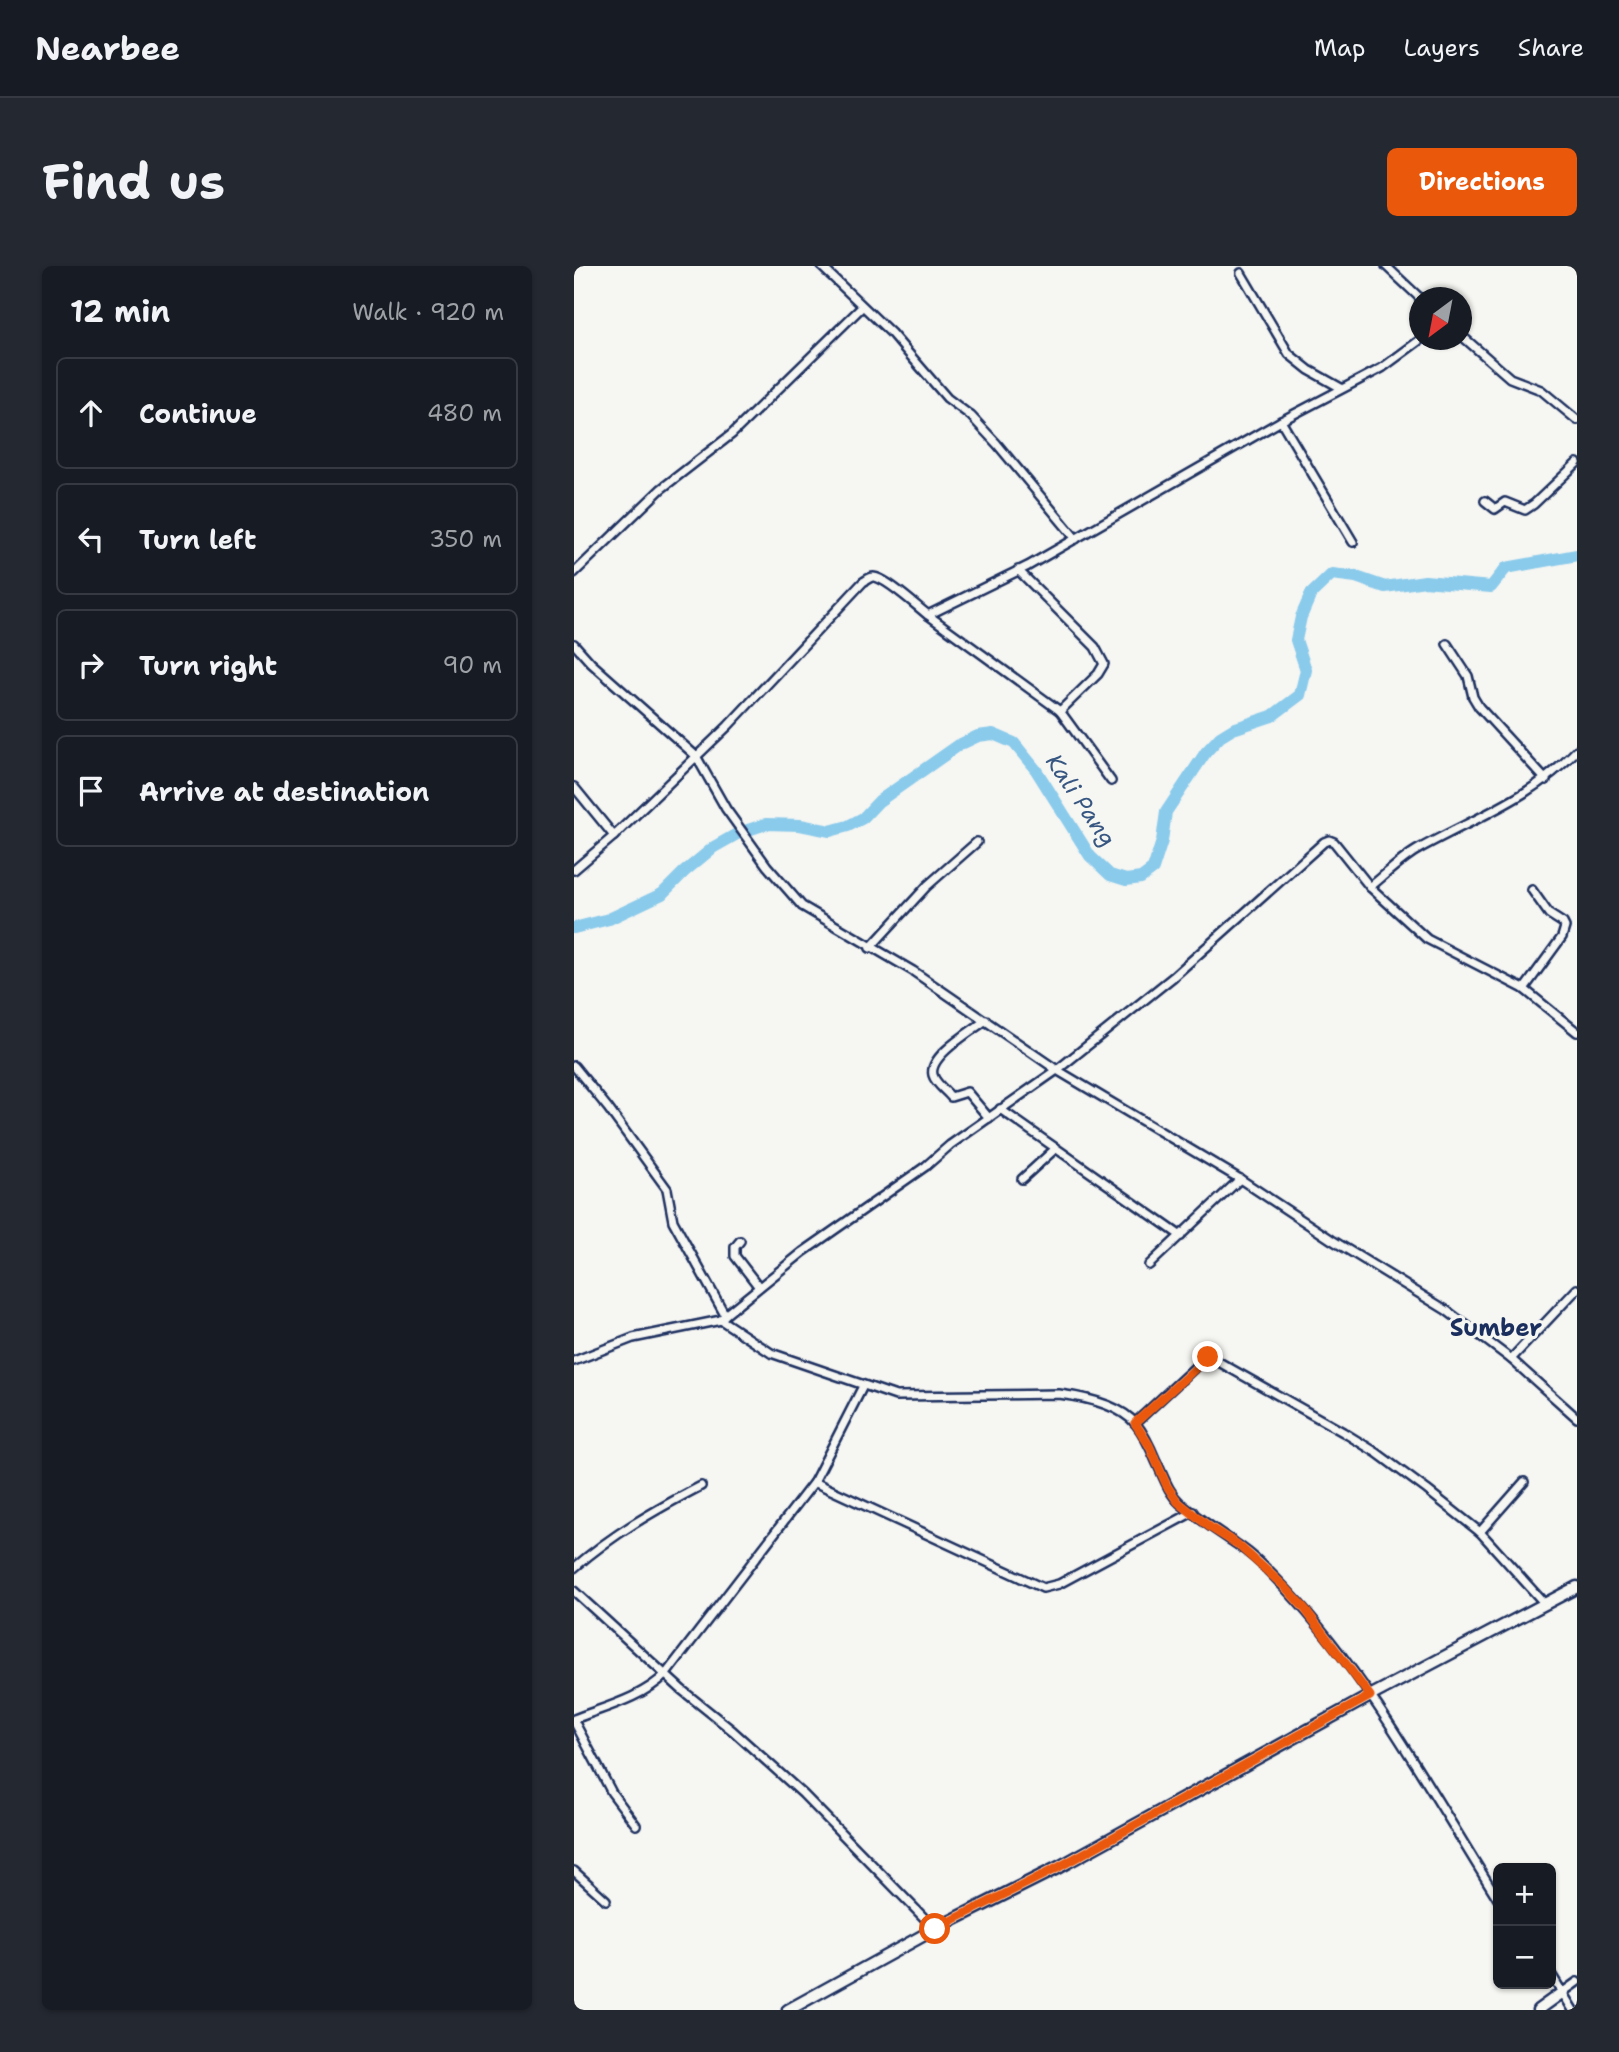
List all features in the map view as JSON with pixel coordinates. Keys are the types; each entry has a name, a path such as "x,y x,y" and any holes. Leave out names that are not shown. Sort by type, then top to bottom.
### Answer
{"street":[{"path":"821,266 891,333 947,398 971,416 1076,539"},
{"path":"1386,266 1409,288"},
{"path":"1241,273 1289,354 1309,370 1340,388"},
{"path":"574,573 661,489 732,434 862,307"},
{"path":"1472,345 1510,378 1541,390 1577,420"},
{"path":"928,615 1076,539 1280,421 1390,363 1409,348"},
{"path":"1280,421 1353,542"},
{"path":"1485,501 1495,509 1505,502 1525,510 1535,504 1577,463"},
{"path":"1018,570 1095,647 1104,664 1098,674 1060,711"},
{"path":"574,870 614,836 728,726 863,582 874,577 883,580 1060,711 1111,781"},
{"path":"574,644 591,663 696,756 726,809 767,866 802,906 913,971 1057,1070 1240,1179 1332,1240 1446,1310 1511,1359 1577,1418"},
{"path":"1447,644 1468,676 1473,697 1479,707 1546,780"},
{"path":"1370,887 1415,852 1520,797 1546,780 1577,750"},
{"path":"574,787 614,836"},
{"path":"574,1361 633,1338 723,1317 803,1252 1057,1070 1173,977 1329,839 1370,887 1427,939 1524,989 1577,1031"},
{"path":"870,948 927,886 977,842"},
{"path":"1524,989 1562,937 1565,927 1549,914 1532,890"},
{"path":"986,1020 937,1058 933,1077 951,1097 967,1092 989,1118"},
{"path":"574,1066 667,1189 673,1221 723,1317 771,1353 896,1396 1059,1394 1102,1404 1124,1414 1135,1423 1178,1502 1237,1544 1305,1609 1370,1696 1493,1891"},
{"path":"1000,1109 1181,1236"},
{"path":"1022,1179 1055,1149"},
{"path":"1149,1265 1240,1179"},
{"path":"740,1241 735,1247 735,1256 759,1287"},
{"path":"1511,1359 1577,1289"},
{"path":"1135,1423 1205,1358 1210,1357 1377,1453 1480,1532 1545,1604"},
{"path":"636,1825 612,1793 574,1720 634,1696 666,1674 815,1478 863,1386"},
{"path":"815,1478 1043,1588 1059,1584 1193,1512"},
{"path":"1480,1532 1524,1482"},
{"path":"574,1568 629,1525 701,1486"},
{"path":"788,2010 1577,1587"},
{"path":"574,1591 803,1794 935,1929"},
{"path":"574,1871 606,1900"},
{"path":"1556,1982 1573,2010"},
{"path":"1538,2010 1577,1982"}],"waterway":[{"name":"Kali Pang","path":"748,830 766,824 800,825 830,831 848,826 863,818 879,801 959,745 978,736 993,734 1014,743 1036,770 1090,856 1110,875 1126,880 1141,878 1153,869 1162,841 1166,812 1206,752 1220,737 1233,729 1272,716 1300,695 1306,670 1296,640 1301,617 1311,594 1332,574 1356,577 1385,587 1425,581 1491,587 1506,568 1577,555"},
{"name":"Kali Pang","path":"574,928 609,919 662,894 714,847 737,834"}],"district":[{"name":"Sumber","path":"1496,1328"}],"route":[{"path":"935,1929 1059,1867 1370,1696 1305,1609 1285,1587 1237,1544 1178,1502 1135,1423 1208,1357"}]}
